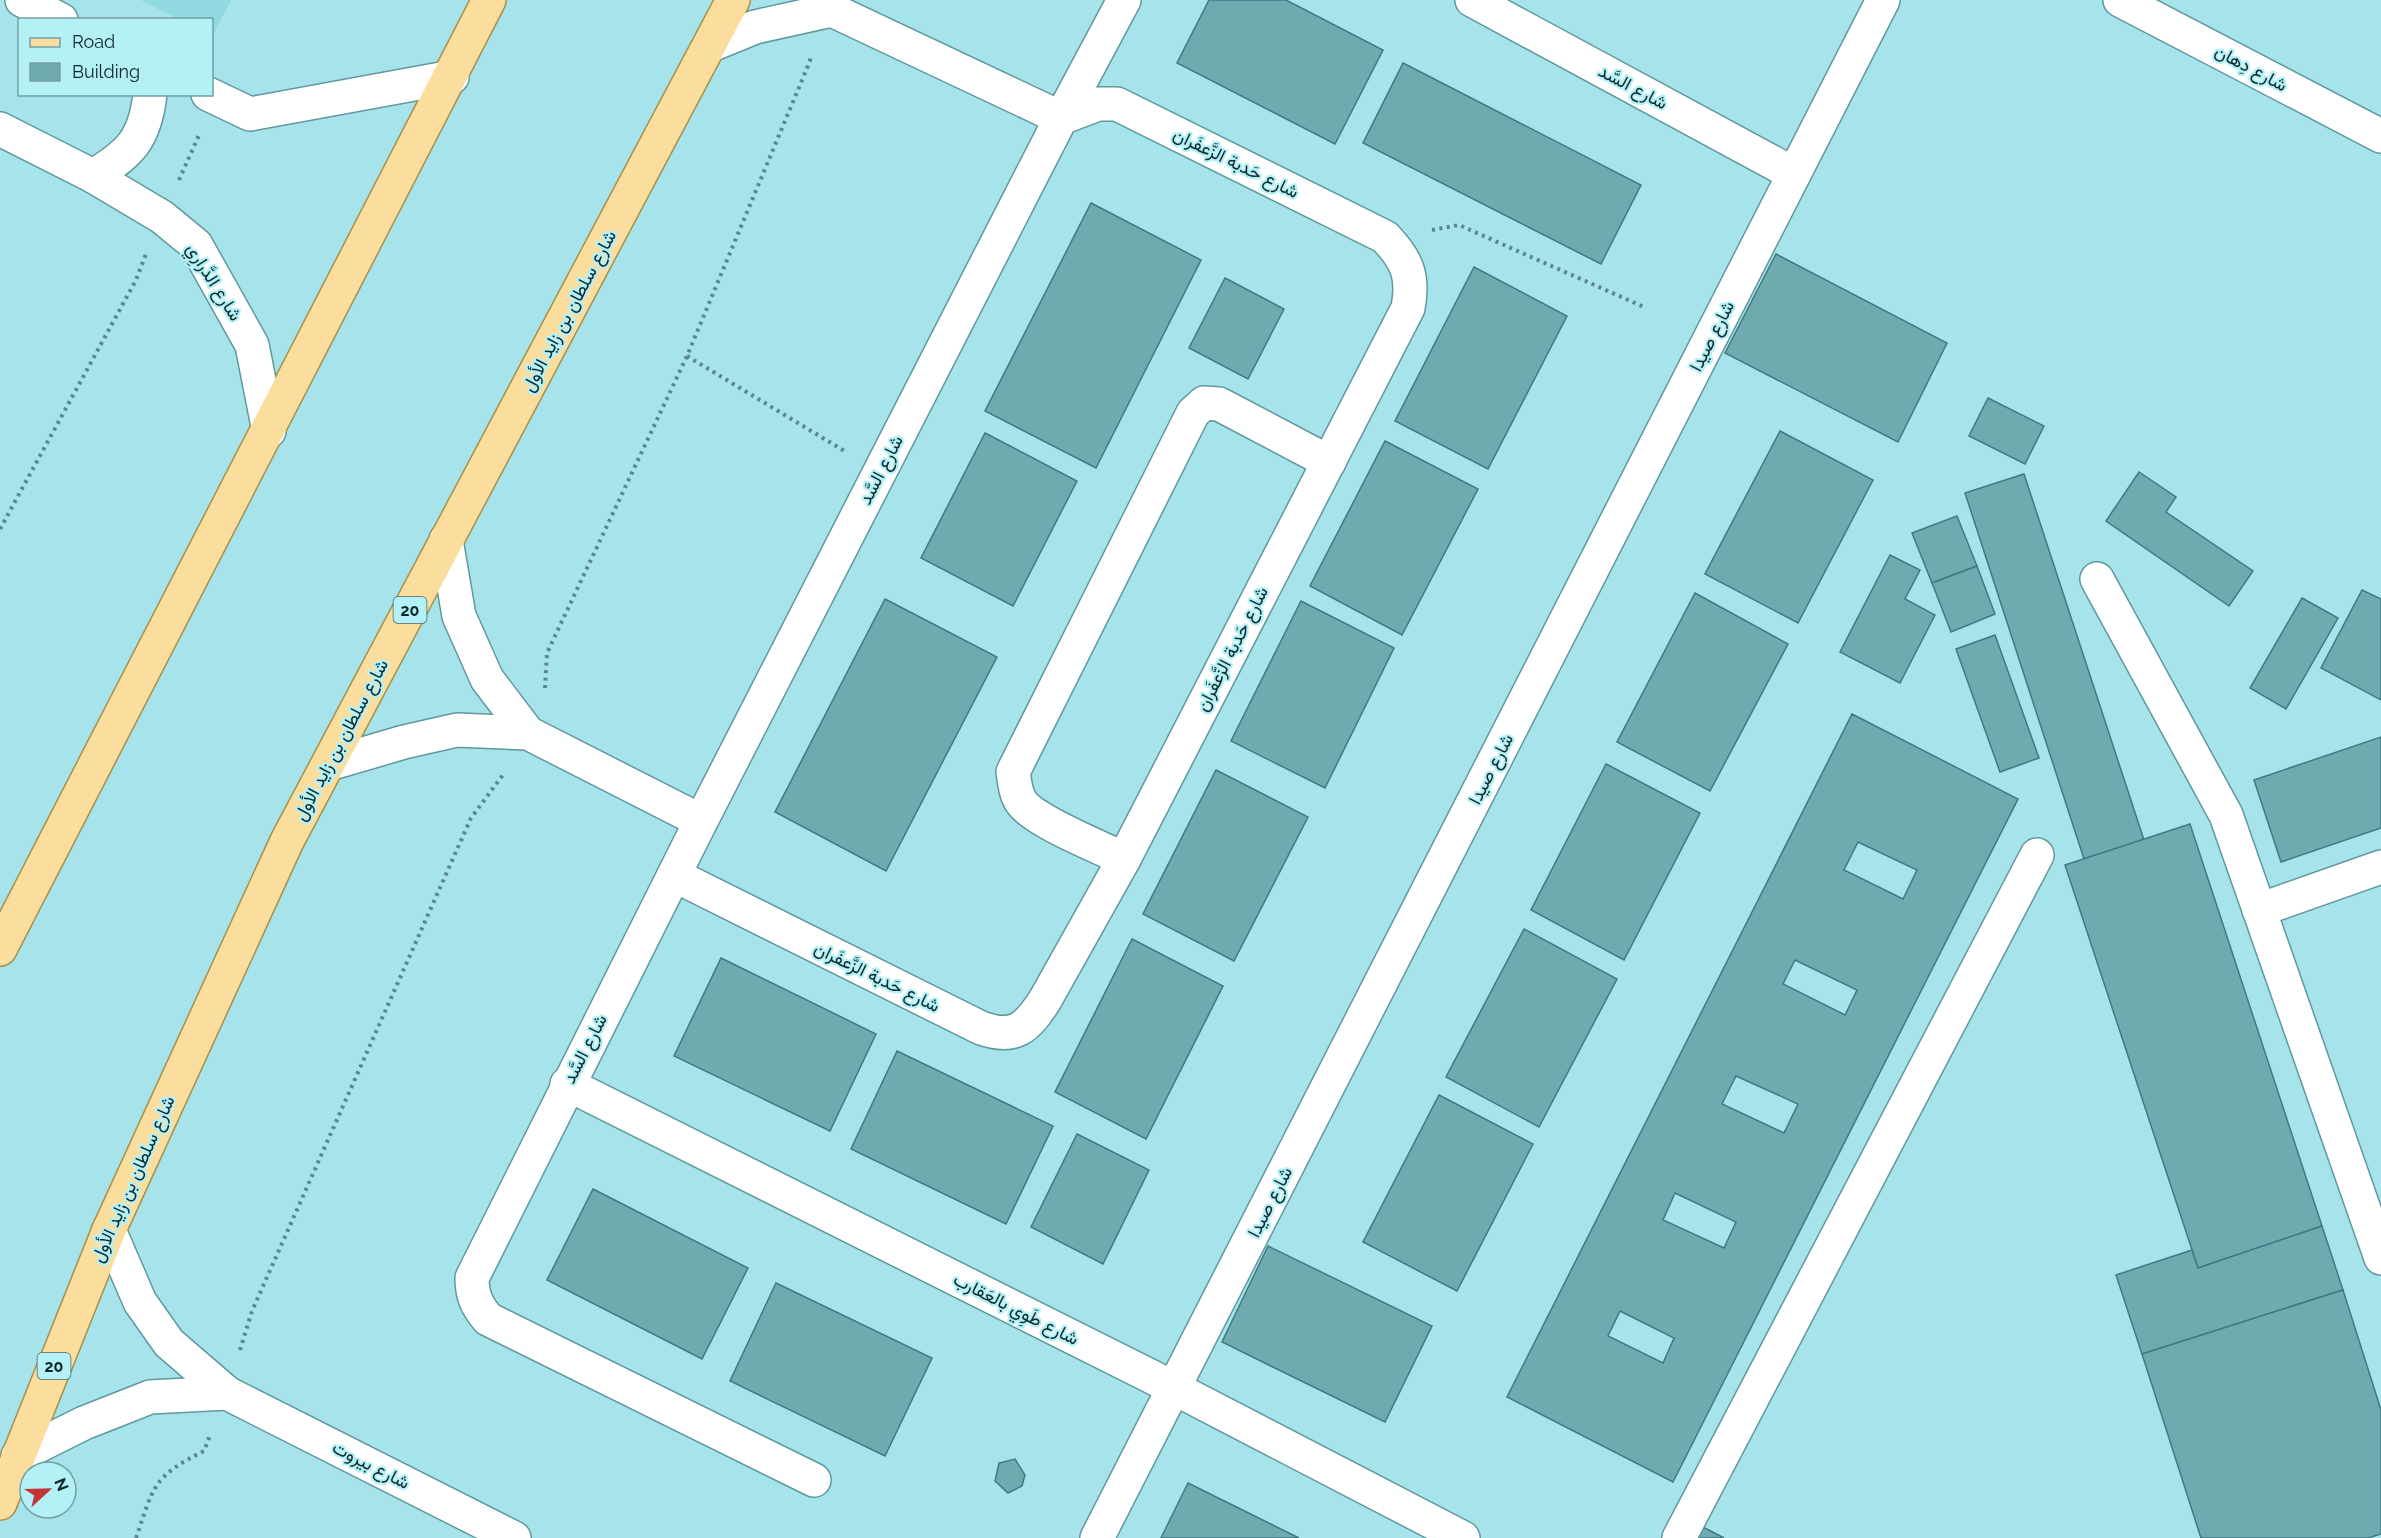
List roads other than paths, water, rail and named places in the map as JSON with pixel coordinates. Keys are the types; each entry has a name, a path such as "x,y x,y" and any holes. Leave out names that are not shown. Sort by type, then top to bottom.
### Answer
{"main road":[{"path":"0,949 452,77 489,0"},
{"name":"شارع سلطان بن زايد الأول","path":"0,1503 109,1230 287,841 733,0"}],"street":[{"path":"22,0 57,18"},
{"name":"شارع السَّد","path":"814,1480 488,1319 478,1307 472,1294 472,1278 567,1084 701,821 1061,118 1124,0"},
{"name":"شارع السَّد","path":"1472,0 1794,174"},
{"name":"شارع صيدا","path":"1097,1538 1883,0"},
{"name":"شارع دِهان","path":"2120,0 2379,142"},
{"path":"711,45 755,27 831,5 1061,118"},
{"path":"211,96 250,114 452,77"},
{"path":"93,176 123,158 143,130 150,96"},
{"name":"شارع حَدبة الزَّعفَران","path":"674,875 981,1028 999,1035 1017,1032 1034,1017 1124,859 1408,308 1412,287 1400,252 1385,237 1117,104 1098,104 1061,118"},
{"name":"شارع الدَّرارِي","path":"0,129 93,176 162,217 196,245 252,345 269,430"},
{"path":"1124,859 1035,814 1022,803 1015,789 1013,772 1193,414 1204,402 1219,404 1329,462"},
{"path":"446,540 459,616 487,679 528,733"},
{"path":"2097,579 2226,815 2379,1245"},
{"path":"329,764 404,742 457,730 528,733 701,821"},
{"path":"1679,1538 2037,855"},
{"path":"2259,910 2381,867"},
{"name":"شارع طَوِي بالعَقارب","path":"567,1084 1174,1388 1463,1538"},
{"name":"شارع بيروت","path":"109,1230 140,1302 169,1343 227,1393 514,1538"},
{"name":"شارع بيروت","path":"18,1456 84,1423 150,1397 227,1393"}]}
